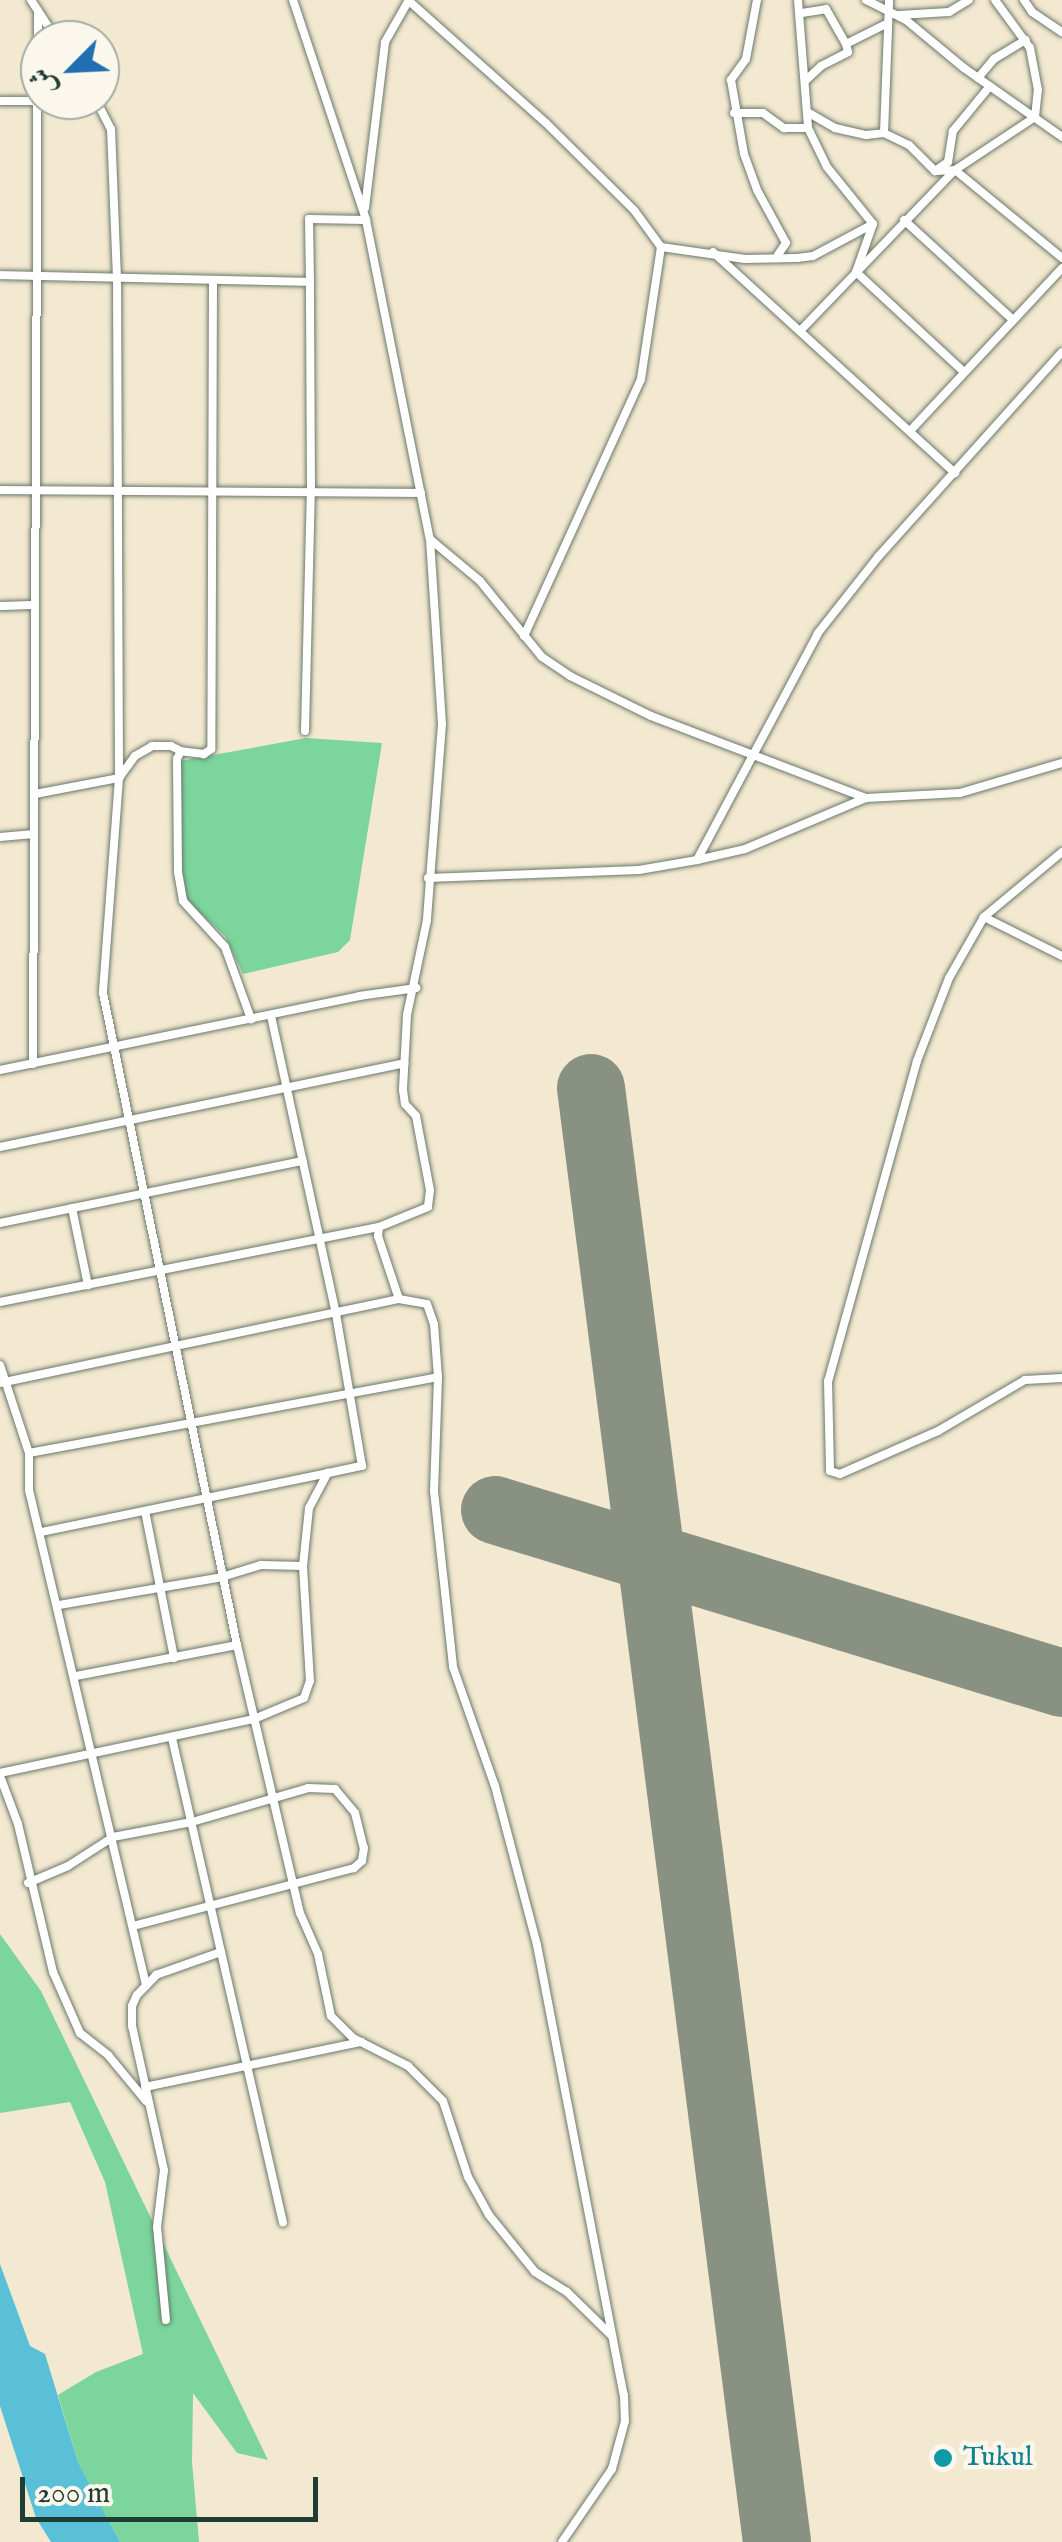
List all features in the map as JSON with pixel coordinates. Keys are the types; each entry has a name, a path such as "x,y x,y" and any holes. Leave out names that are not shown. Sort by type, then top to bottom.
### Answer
{"street":[{"path":"31,0 44,20"},
{"path":"365,217 379,69 385,42 409,0 546,123 634,210 661,247 640,379 524,636"},
{"path":"757,0 746,59 730,80 734,113 757,190 786,242 778,255"},
{"path":"798,0 808,128 827,167 873,224"},
{"path":"866,0 894,13 1061,135"},
{"path":"889,0 894,13"},
{"path":"894,13 948,12 969,0"},
{"path":"995,0 1026,40 1036,71 1035,118"},
{"path":"1024,0 1032,12 1062,32"},
{"path":"0,1302 379,1227 428,1207 430,1190 416,1116 405,1104 402,1090 408,1016 428,920 442,724 430,539 365,217 298,2"},
{"path":"802,13 826,10 848,52 805,81"},
{"path":"38,11 38,20"},
{"path":"1012,18 1032,12"},
{"path":"884,133 888,23 894,13"},
{"path":"846,44 888,23"},
{"path":"978,78 994,59 1026,40"},
{"path":"935,171 948,162 953,131 990,86"},
{"path":"734,113 763,113 784,128 808,128"},
{"path":"809,113 835,128 866,136 884,133 909,145 935,171 955,170 1062,258"},
{"path":"800,330 955,170 1035,118"},
{"path":"33,1064 38,120"},
{"path":"106,120 111,129 118,276 119,778 103,993 237,1645 294,1886 318,1954 328,2010 347,2033 408,2066 444,2101 472,2186 488,2215 535,2272 568,2292 612,2336"},
{"path":"305,730 311,491 309,218 365,217"},
{"path":"904,220 1014,320"},
{"path":"661,247 766,260 778,255 813,256 873,224"},
{"path":"856,272 873,224"},
{"path":"713,252 956,473"},
{"path":"910,431 1062,268"},
{"path":"856,272 964,372"},
{"path":"0,275 310,282"},
{"path":"34,794 119,778 135,756 152,746 172,746 204,754 211,748 213,280"},
{"path":"697,860 818,633 878,556 1062,352"},
{"path":"0,490 420,493"},
{"path":"430,539 480,581 542,656 570,676 651,716 866,798"},
{"path":"0,606 34,606"},
{"path":"181,751 176,766 179,891 191,911 225,948 251,1020"},
{"path":"428,878 639,870 697,860 745,849 866,798 960,793 1062,763"},
{"path":"0,838 34,834"},
{"path":"1062,852 984,916 949,978 916,1061 828,1381 830,1470 840,1474 938,1431 1025,1380 1062,1378"},
{"path":"984,916 1062,956"},
{"path":"0,1070 416,988"},
{"path":"40,1532 362,1466 336,1314 271,1015"},
{"path":"0,1147 288,1090 404,1062"},
{"path":"0,1223 304,1162"},
{"path":"72,1208 88,1285"},
{"path":"379,1227 382,1254 399,1298"},
{"path":"4,1382 399,1298 427,1304 434,1324 438,1376 434,1491 453,1667 494,1786 536,1945 624,2396 621,2442 612,2469 562,2542"},
{"path":"0,1365 29,1452 27,1474 146,1985"},
{"path":"29,1452 438,1376"},
{"path":"150,2105 108,2055 80,2032 46,1953 18,1824 0,1775 92,1750 172,1738 254,1719 304,1698 310,1681 303,1566 309,1508 328,1472"},
{"path":"146,1511 174,1658"},
{"path":"59,1605 222,1577 261,1565 303,1566"},
{"path":"76,1676 237,1645"},
{"path":"172,1738 283,2222"},
{"path":"28,1883 113,1837 192,1822 324,1786 334,1789 355,1813 362,1861 344,1872 133,1926"},
{"path":"166,2320 157,2227 164,2170 132,2006 146,1985 168,1969 222,1952"},
{"path":"146,2087 362,2042"}],"green space":[{"path":"306,738 382,743 350,940 338,952 243,974 225,936 188,902 182,889 180,761"},
{"path":"0,1934 41,1991 268,2460 237,2453 193,2393 192,2462 199,2542 120,2542 78,2462 58,2395 96,2372 143,2354 105,2182 70,2102 0,2113"}],"water":[{"path":"0,2264 30,2346 45,2354 78,2462 120,2542 51,2542 36,2518 0,2406"}],"runway":[{"path":"591,1088 777,2542"},
{"path":"495,1510 1062,1683"}],"place":[{"name":"Tukul","path":"943,2458"}]}
